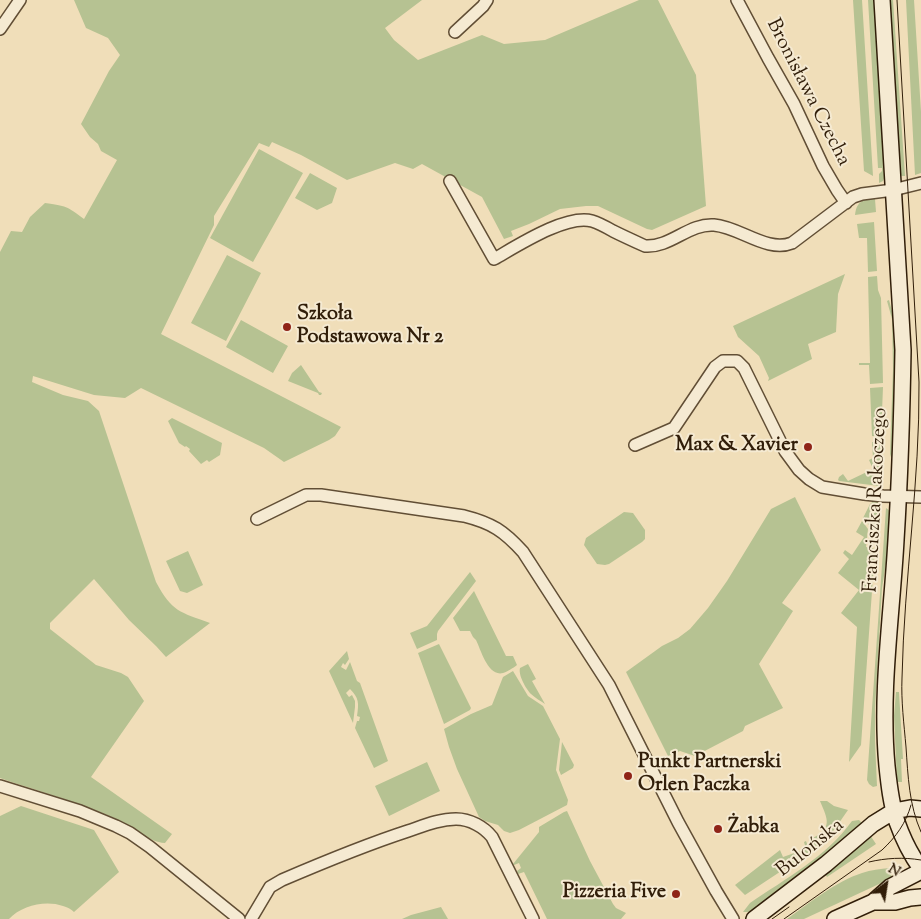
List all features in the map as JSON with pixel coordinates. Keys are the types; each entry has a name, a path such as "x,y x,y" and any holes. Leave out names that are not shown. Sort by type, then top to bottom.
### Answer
{"main road":[{"name":"Franciszka Rakoczego","path":"882,0 902,350 902,405 896,540 886,690 885,744 888,778 897,823 921,870"},
{"path":"894,811 910,808 921,809"},
{"name":"Bulońska","path":"754,919 826,864 873,824 894,811"},
{"path":"835,919 873,902 890,887 921,870"},
{"path":"873,902 895,902 921,897"}],"street":[{"path":"0,29 20,0"},
{"path":"455,32 487,0"},
{"name":"Bronisława Czecha","path":"737,0 794,104 823,166 836,190 846,202"},
{"path":"450,181 494,259 547,230 578,220 597,222 650,247 659,245 700,226 711,225 724,226 774,246 786,246 853,198 862,194 893,190 921,183"},
{"path":"635,445 674,428 715,367 723,362 737,361 744,368 785,451 799,470 809,479 822,487 864,494 921,497"},
{"path":"256,519 313,494 464,516 491,524 506,535 523,552 609,685 676,818 733,919"},
{"path":"0,786 80,811 130,833 239,919"},
{"path":"251,919 270,887 282,880 383,839 440,820 456,819 468,820 488,832 492,837 534,919"}],"green space":[{"path":"74,0 422,0 385,28 394,40 418,60 482,35 504,44 545,40 639,0 658,0 696,75 706,206 652,230 598,206 586,206 560,209 511,231 513,236 504,239 482,197 422,164 413,169 395,163 347,180 301,155 272,142 269,147 259,143 214,216 214,225 161,334 341,427 335,436 329,440 284,462 264,448 141,388 125,398 94,395 33,376 32,382 63,395 88,401 99,411 156,582 167,600 178,610 210,623 166,657 129,620 94,579 50,623 50,629 96,665 128,677 144,701 91,777 172,834 165,843 153,840 121,821 91,809 0,778 0,252 11,231 22,232 30,217 45,203 66,207 84,219 117,160 101,151 98,144 90,137 81,124 109,71 120,55 108,38 86,28"},
{"path":"853,0 862,0 873,176 864,171"},
{"path":"868,0 875,0 886,174 883,181 879,183 879,174 882,168 878,168"},
{"path":"890,0 893,0 905,176 899,174"},
{"path":"906,0 914,0 921,112 921,173 915,175"},
{"path":"259,149 303,173 253,262 210,238"},
{"path":"310,173 337,188 332,203 317,210 295,198"},
{"path":"866,199 875,199 876,212 855,215 858,205"},
{"path":"874,222 877,271 868,272 867,238 859,238 857,224"},
{"path":"227,255 261,273 226,341 191,323"},
{"path":"845,274 838,294 836,332 808,344 812,359 768,381 769,378 759,356 738,337 733,326"},
{"path":"877,276 878,290 881,298 883,383 870,384 869,365 859,365 859,363 870,363 868,277"},
{"path":"889,300 896,326 894,458 890,454 893,369 892,319 887,301"},
{"path":"241,320 288,346 273,373 226,347"},
{"path":"301,365 319,392 322,393 321,395 288,381 292,373"},
{"path":"883,387 881,437 872,436 870,388"},
{"path":"172,418 222,443 220,455 209,462 207,460 201,464 189,451 190,449 179,443 168,421"},
{"path":"872,442 881,442 879,486 839,481 839,477 843,474 848,481 873,469 869,460 873,458"},
{"path":"795,497 821,550 782,603 793,611 759,664 783,708 745,726 743,731 695,756 680,751 668,756 626,672 662,646 690,629 727,581 771,509"},
{"path":"875,500 878,502 876,534 863,518 870,504"},
{"path":"886,508 890,511 893,520 882,588 875,708 877,786 873,787 867,780"},
{"path":"624,512 633,513 645,530 645,539 609,564 597,564 584,545 586,538"},
{"path":"862,521 868,529 866,547 875,549 861,745 849,762 857,627 841,613 859,590 838,573 849,559 843,553 845,550 852,555 864,537 856,532"},
{"path":"188,551 203,585 187,593 180,591 166,561"},
{"path":"470,572 476,581 438,631 437,640 417,649 410,633 427,626"},
{"path":"474,591 506,656 513,656 517,665 510,670 498,673 493,671 470,631 460,631 453,618"},
{"path":"439,644 471,708 444,724 418,653"},
{"path":"347,651 349,659 341,667 346,670 350,662 357,681 360,683 388,761 374,768 355,728 360,717 357,716 357,698 350,689 346,693 349,697 352,695 355,701 353,723 329,671"},
{"path":"528,664 536,679 532,681 545,704 531,694 523,682 520,668"},
{"path":"513,671 528,696 543,706 560,739 556,770 568,800 567,805 510,833 504,831 498,825 479,817 457,769 444,729 492,705 503,677"},
{"path":"896,692 899,692 903,759 901,759 902,782 897,782 894,716"},
{"path":"562,742 574,765 573,768 561,775 559,770"},
{"path":"427,762 440,791 389,816 375,786"},
{"path":"820,801 827,801 834,806 848,810 832,833 814,848 811,839 823,831 827,823"},
{"path":"21,806 94,830 119,872 74,912 56,904 42,904 27,907 9,919 0,919 0,816"},
{"path":"567,811 590,861 613,904 616,908 626,913 621,919 547,919 524,872 518,874 517,871 521,868 519,863 513,864 539,832 539,827"},
{"path":"859,820 862,823 809,870 755,908 748,912 743,912 750,903 791,876 830,846 852,821"},
{"path":"870,835 876,844 827,877 825,874"},
{"path":"806,841 810,852 745,895 735,885 780,850 783,857 806,849 804,842"},
{"path":"890,868 892,878 804,919 787,919 843,881 865,872"},
{"path":"441,907 448,919 402,919 411,915"}],"tram line":[{"path":"897,0 919,382 915,493 903,641 902,695 910,790 921,832"},
{"path":"784,919 882,850 900,829 911,805"},
{"path":"869,862 895,858 921,860"},
{"path":"772,919 789,907"}],"place":[{"name":"Szkoła Podstawowa Nr 2","path":"287,327"},
{"name":"Max & Xavier","path":"808,447"},
{"name":"Punkt Partnerski Orlen Paczka","path":"628,776"},
{"name":"Żabka","path":"718,829"},
{"name":"Pizzeria Five","path":"676,894"}]}
